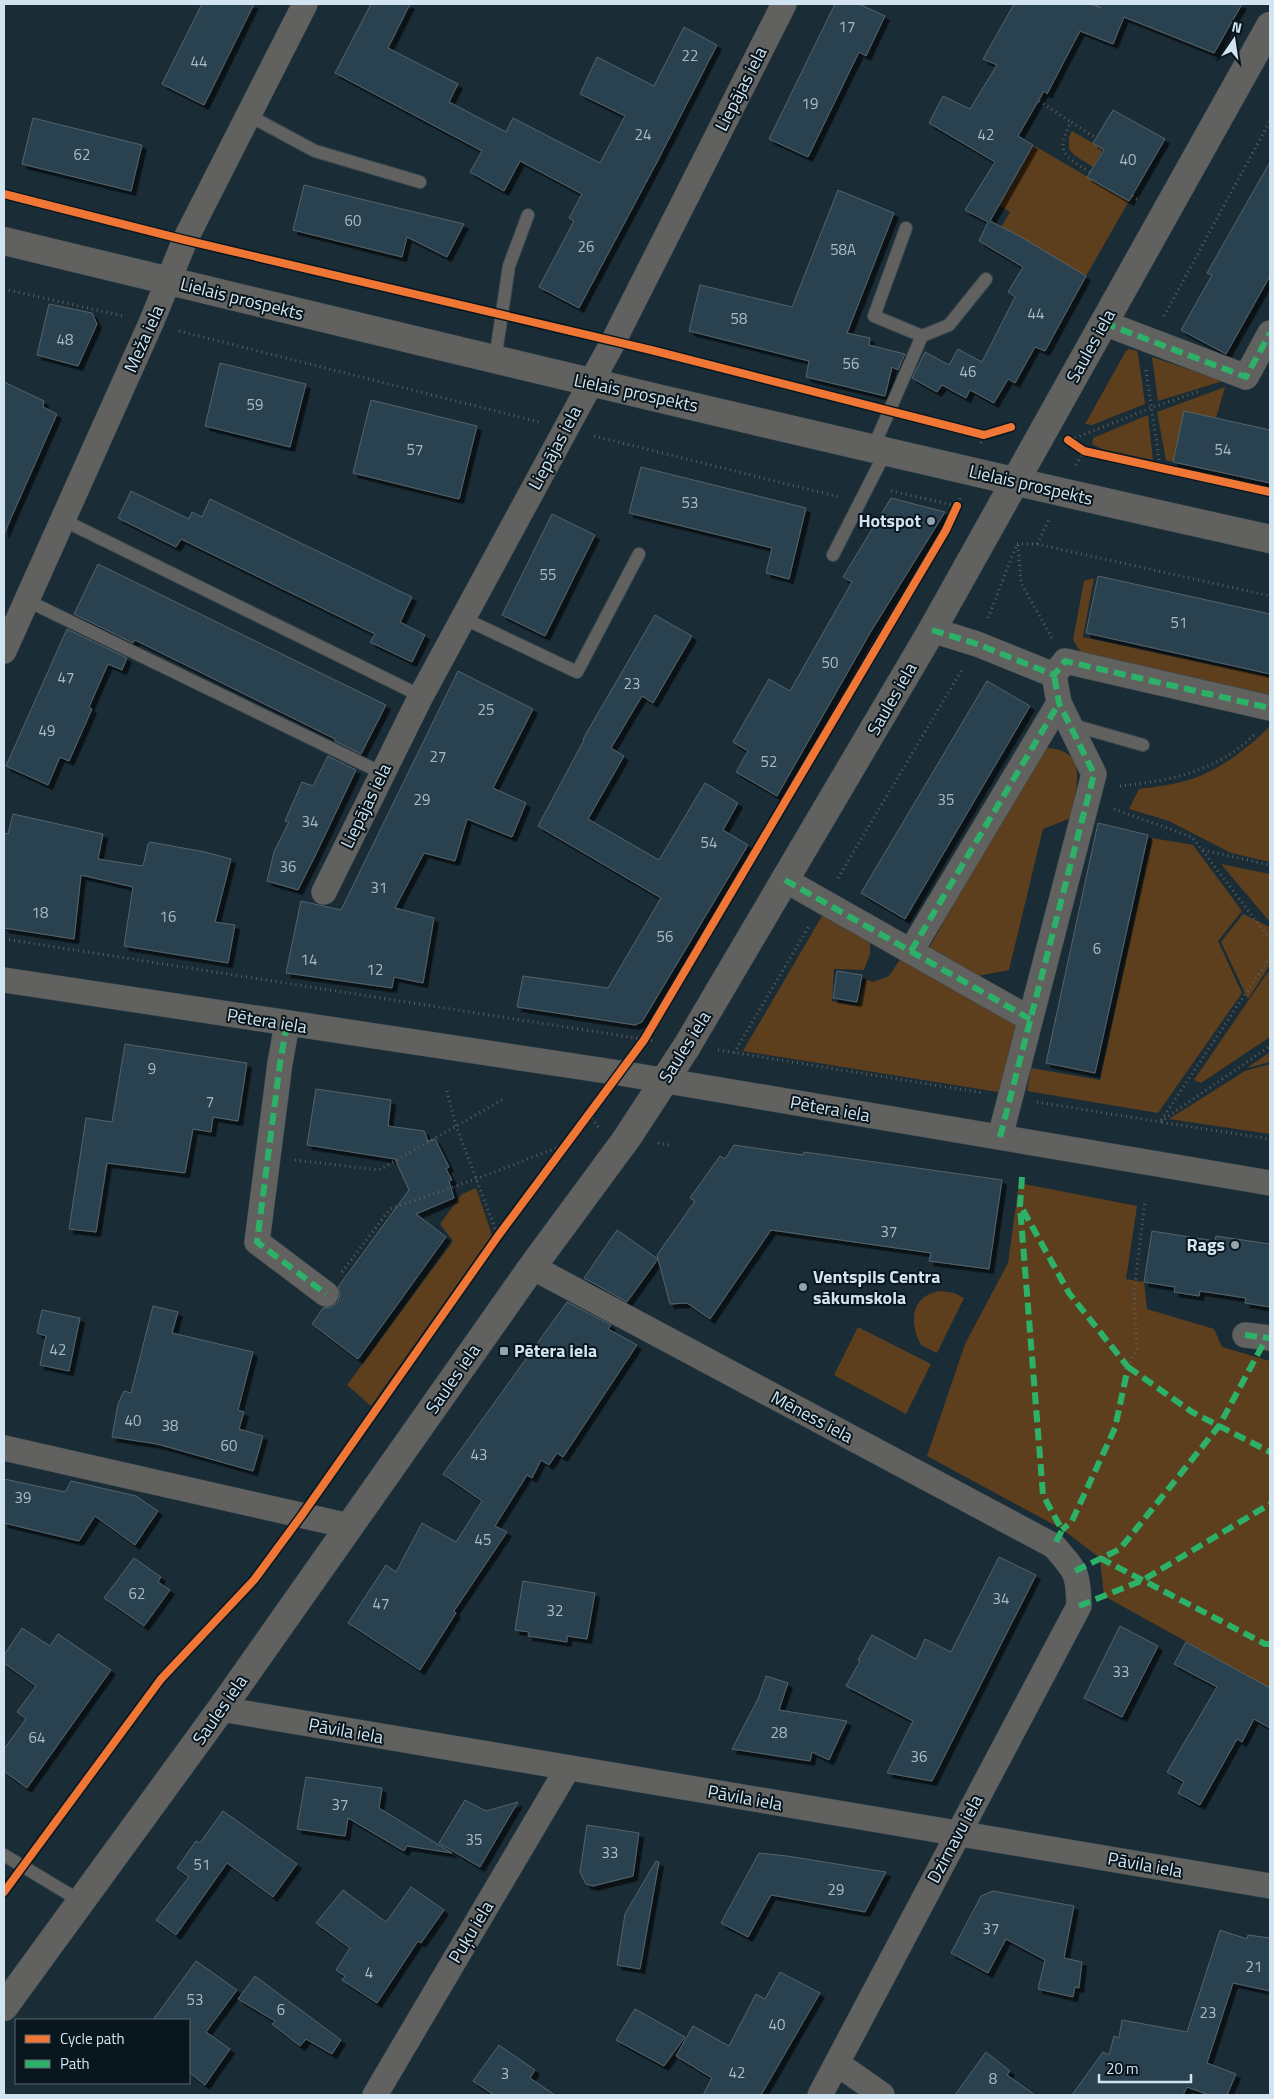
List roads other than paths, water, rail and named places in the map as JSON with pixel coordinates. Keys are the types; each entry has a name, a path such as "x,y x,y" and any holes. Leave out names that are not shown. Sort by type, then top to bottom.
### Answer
{"street":[{"name":"Meža iela","path":"4,651 169,281 185,240 305,4"},
{"name":"Liepājas iela","path":"324,892 421,696 590,383 784,4"},
{"name":"Saules iela","path":"4,2007 220,1710 532,1268 627,1138 687,1046 932,630 1270,26"},
{"name":"Lielais prospekts","path":"4,241 590,383 1270,539"},
{"path":"1104,323 1246,377 1270,332"},
{"path":"932,630 1060,668 1270,708"},
{"path":"1000,1137 1094,774 1064,714 1060,668"},
{"path":"910,951 1064,714"},
{"path":"785,880 1030,1019"},
{"name":"Pētera iela","path":"4,980 620,1073 1270,1183"},
{"path":"287,1024 280,1063 257,1242 326,1294"},
{"name":"Mēness iela","path":"532,1268 1054,1546 1075,1571 1078,1581"},
{"path":"1244,1334 1270,1338"},
{"path":"4,1448 349,1526"},
{"name":"Dzirnavu iela","path":"820,2095 1079,1606 1078,1581"},
{"name":"Pāvila iela","path":"220,1710 1270,1886"},
{"name":"Puķu iela","path":"375,2095 568,1768"},
{"path":"838,2064 882,2095"}],"lane":[{"path":"248,115 314,151 420,182"},
{"path":"495,360 510,266 528,215"},
{"path":"906,228 874,316 922,336 949,325 986,280"},
{"path":"833,555 880,450 922,336"},
{"path":"63,520 421,696"},
{"path":"463,618 576,672 639,554"},
{"path":"26,600 382,773"},
{"path":"1064,714 1143,745"},
{"path":"4,1855 82,1902"}],"place":[{"name":"Hotspot","path":"931,521"},
{"name":"Rags","path":"1235,1245"},
{"name":"Ventspils Centra sākumskola","path":"803,1287"},
{"name":"Pētera iela","path":"504,1351"}]}
